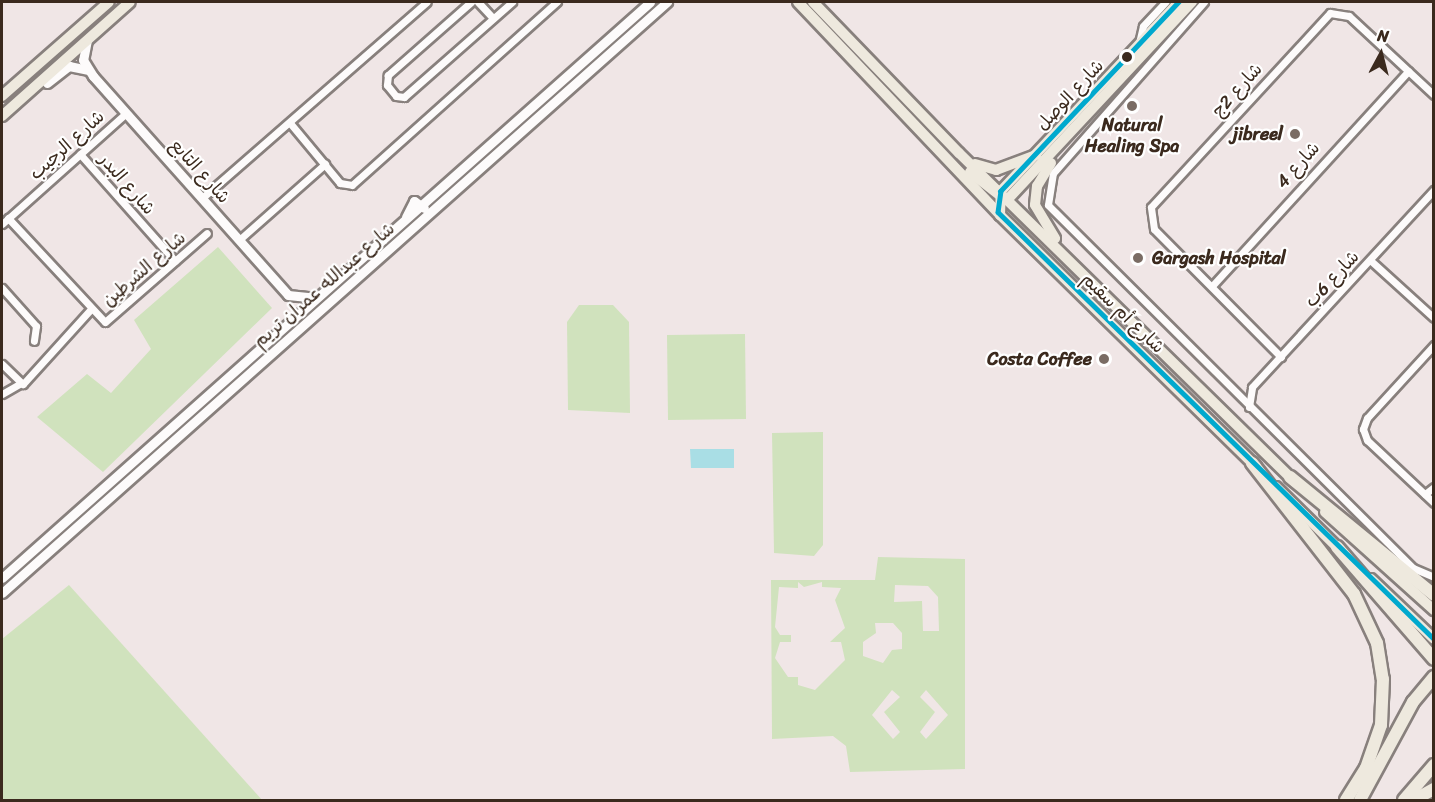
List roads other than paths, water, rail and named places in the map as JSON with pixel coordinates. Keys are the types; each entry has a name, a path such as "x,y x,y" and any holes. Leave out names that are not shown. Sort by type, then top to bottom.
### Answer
{"highway":[{"path":"1252,463 1354,594 1377,643 1383,679 1381,724 1366,768 1346,801"},
{"path":"1290,477 1434,595"},
{"path":"1337,547 1434,659"},
{"path":"1360,801 1384,764 1409,709 1434,677"},
{"path":"1404,801 1434,765"},
{"path":"1414,801 1434,789"}],"main road":[{"path":"2,96 109,2"},
{"path":"2,116 130,2"},
{"name":"شارع أم سقيم","path":"798,2 1000,215 1337,547 1434,639"},
{"name":"شارع أم سقيم","path":"813,2 998,193 1402,586 1434,610"},
{"name":"شارع الوصل","path":"998,193 1179,2"},
{"name":"شارع الوصل","path":"998,193 1071,133 1192,2"},
{"path":"1169,26 1185,23"},
{"path":"1065,256 1038,216 1035,199 1043,173 1071,133"},
{"path":"928,137 945,145 998,193 1000,215 1010,211 1073,265"},
{"path":"959,153 992,170 1036,155"}],"street":[{"path":"203,200 427,2"},
{"path":"471,2 388,75 387,85 396,96 406,96 512,2"},
{"path":"478,2 493,18"},
{"path":"288,124 348,186 359,180 557,2"},
{"name":"شارع عبدالله عمران تريم","path":"2,578 650,2"},
{"name":"شارع عبدالله عمران تريم","path":"2,593 667,2"},
{"path":"1139,44 1143,26 1165,2"},
{"path":"1204,2 1053,173 1047,199 1054,214 1249,408 1278,429 1413,568 1434,577"},
{"name":"شارع 2ج","path":"1210,284 1152,226 1153,204 1324,18 1334,12 1349,16 1406,69"},
{"path":"27,93 65,68 88,70 83,55 87,39"},
{"path":"1406,69 1434,95"},
{"name":"شارع 4","path":"1210,284 1406,69"},
{"name":"شارع التابع","path":"88,70 288,295"},
{"name":"شارع الرجيب","path":"2,224 126,113"},
{"name":"شارع البدر","path":"81,154 175,261"},
{"path":"239,240 325,164"},
{"name":"شارع 6ب","path":"1252,387 1434,190"},
{"path":"370,266 422,214 423,203"},
{"path":"8,218 90,310"},
{"name":"شارع الشرطين","path":"2,394 19,384 90,310 101,321 109,320 207,233"},
{"path":"1368,262 1434,318"},
{"path":"1210,284 1282,355"},
{"path":"2,288 36,326 34,341"},
{"path":"286,324 288,295 317,297"},
{"path":"1420,307 1434,323"},
{"path":"1434,345 1367,417 1367,440 1431,498 1434,487"},
{"path":"2,364 19,384"},
{"path":"1233,392 1252,387 1249,408"}],"water":[{"path":"690,449 734,449 734,468 691,468"}],"place":[{"name":"Natural Healing Spa","path":"1132,106"},
{"name":"jibreel","path":"1295,134"},
{"name":"Gargash Hospital","path":"1138,258"},
{"name":"Costa Coffee","path":"1104,359"}]}
